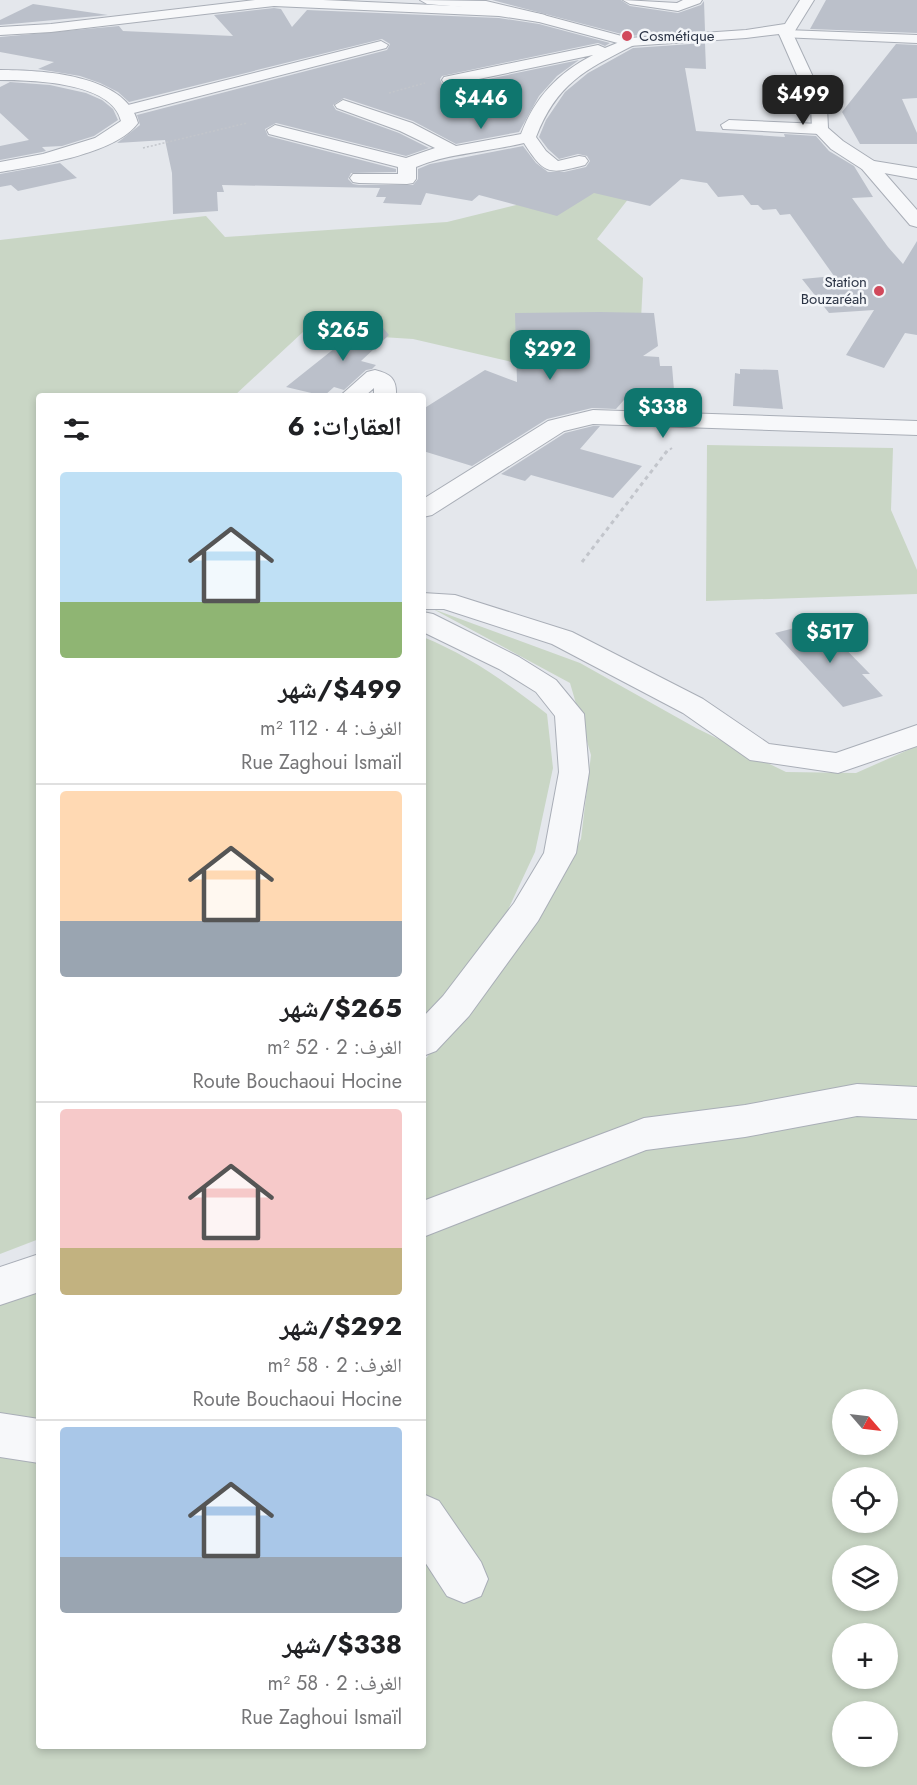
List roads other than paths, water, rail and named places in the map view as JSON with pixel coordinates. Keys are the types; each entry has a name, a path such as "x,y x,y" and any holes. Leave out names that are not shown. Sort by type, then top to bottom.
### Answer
{"street":[{"path":"427,0 486,5 629,42"},
{"path":"630,0 678,7 695,0"},
{"path":"787,31 807,0"},
{"path":"0,31 51,28 274,2 466,10 540,18"},
{"path":"787,31 819,107 820,129 837,146 868,165 917,221"},
{"path":"450,80 629,42 787,31 917,39"},
{"path":"528,137 534,118 547,95 578,68 629,42"},
{"path":"126,110 248,81 381,45"},
{"path":"0,75 27,74 70,80 105,94 126,110 130,123 101,142 46,159 0,167"},
{"path":"343,105 406,127 451,150"},
{"path":"729,125 820,129"},
{"path":"275,130 407,164 432,154 491,146 528,137"},
{"path":"528,137 540,155 555,167 579,161"},
{"path":"359,178 407,179 407,164"},
{"path":"868,165 900,169 917,174"},
{"path":"355,393 375,377 386,383 385,393"},
{"path":"426,508 546,431 580,419 621,417 917,428"},
{"path":"426,601 446,601 562,638 693,706 761,753 838,763 917,735"},
{"path":"426,622 509,663 546,686 569,714 574,772 560,853 526,912 456,1006 426,1038"},
{"path":"426,1218 644,1134 746,1121 857,1100 917,1103"},
{"path":"0,1286 36,1274"},
{"path":"0,1435 36,1441"},
{"path":"426,1522 464,1579"}],"place":[{"name":"Cosmétique","path":"627,36"},
{"name":"Station Bouzaréah","path":"879,291"}]}
